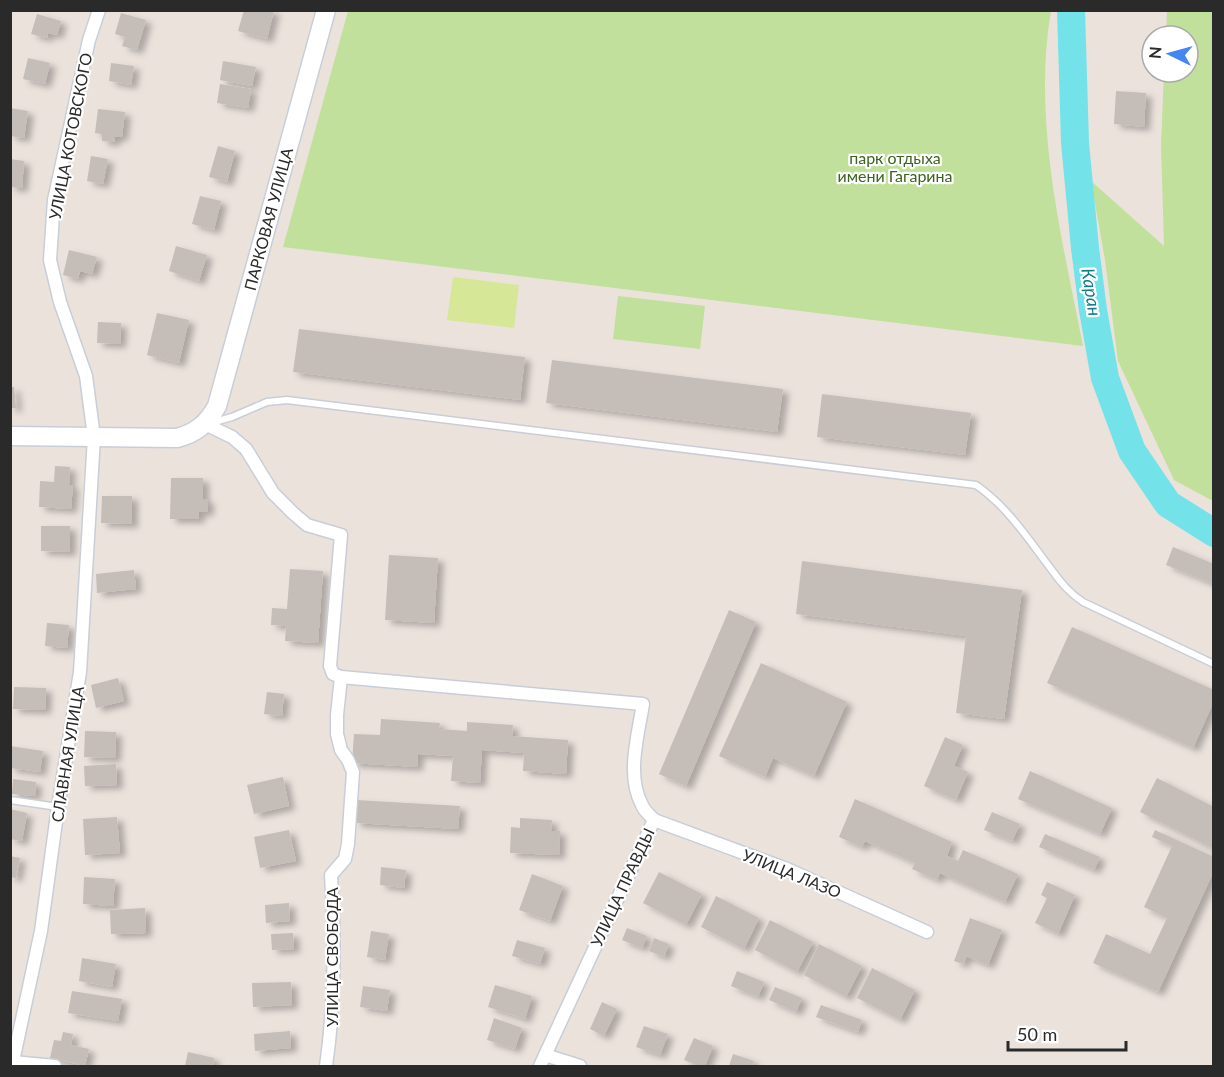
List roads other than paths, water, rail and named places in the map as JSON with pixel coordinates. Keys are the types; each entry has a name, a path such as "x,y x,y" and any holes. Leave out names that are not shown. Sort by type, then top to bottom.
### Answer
{"street":[{"name":"УЛИЦА КОТОВСКОГО","path":"94,437 86,376 60,302 50,260 54,200 89,40 99,10"},
{"name":"ПАРКОВАЯ УЛИЦА","path":"205,424 217,406 326,10"},
{"path":"10,436 177,438 189,435 205,424 232,437 246,449 273,493 292,513 307,525 341,535 330,666 333,674 341,677"},
{"name":"СЛАВНАЯ УЛИЦА","path":"13,1064 41,931 80,672 94,437"},
{"name":"УЛИЦА ПРАВДЫ","path":"341,677 643,704 633,781 642,807 654,819 542,1061"},
{"name":"УЛИЦА СВОБОДА","path":"326,1066 330,1042 333,971 331,875 345,859 353,772 348,760 340,750 337,734 341,677"},
{"name":"УЛИЦА ЛАЗО","path":"654,819 787,869 927,932"},
{"path":"542,1061 580,1066"},
{"path":"13,1064 55,1066"}],"lane":[{"path":"205,424 232,417 267,402 287,399 976,485 993,498 1010,516 1061,584 1076,598 1214,664"},
{"path":"10,800 58,807"}],"waterway":[{"name":"Каран","path":"1071,10 1075,143 1085,248 1105,378 1132,451 1168,504 1214,533"}],"park label":[{"name":"парк отдыха имени Гагарина","path":"895,166"}]}
